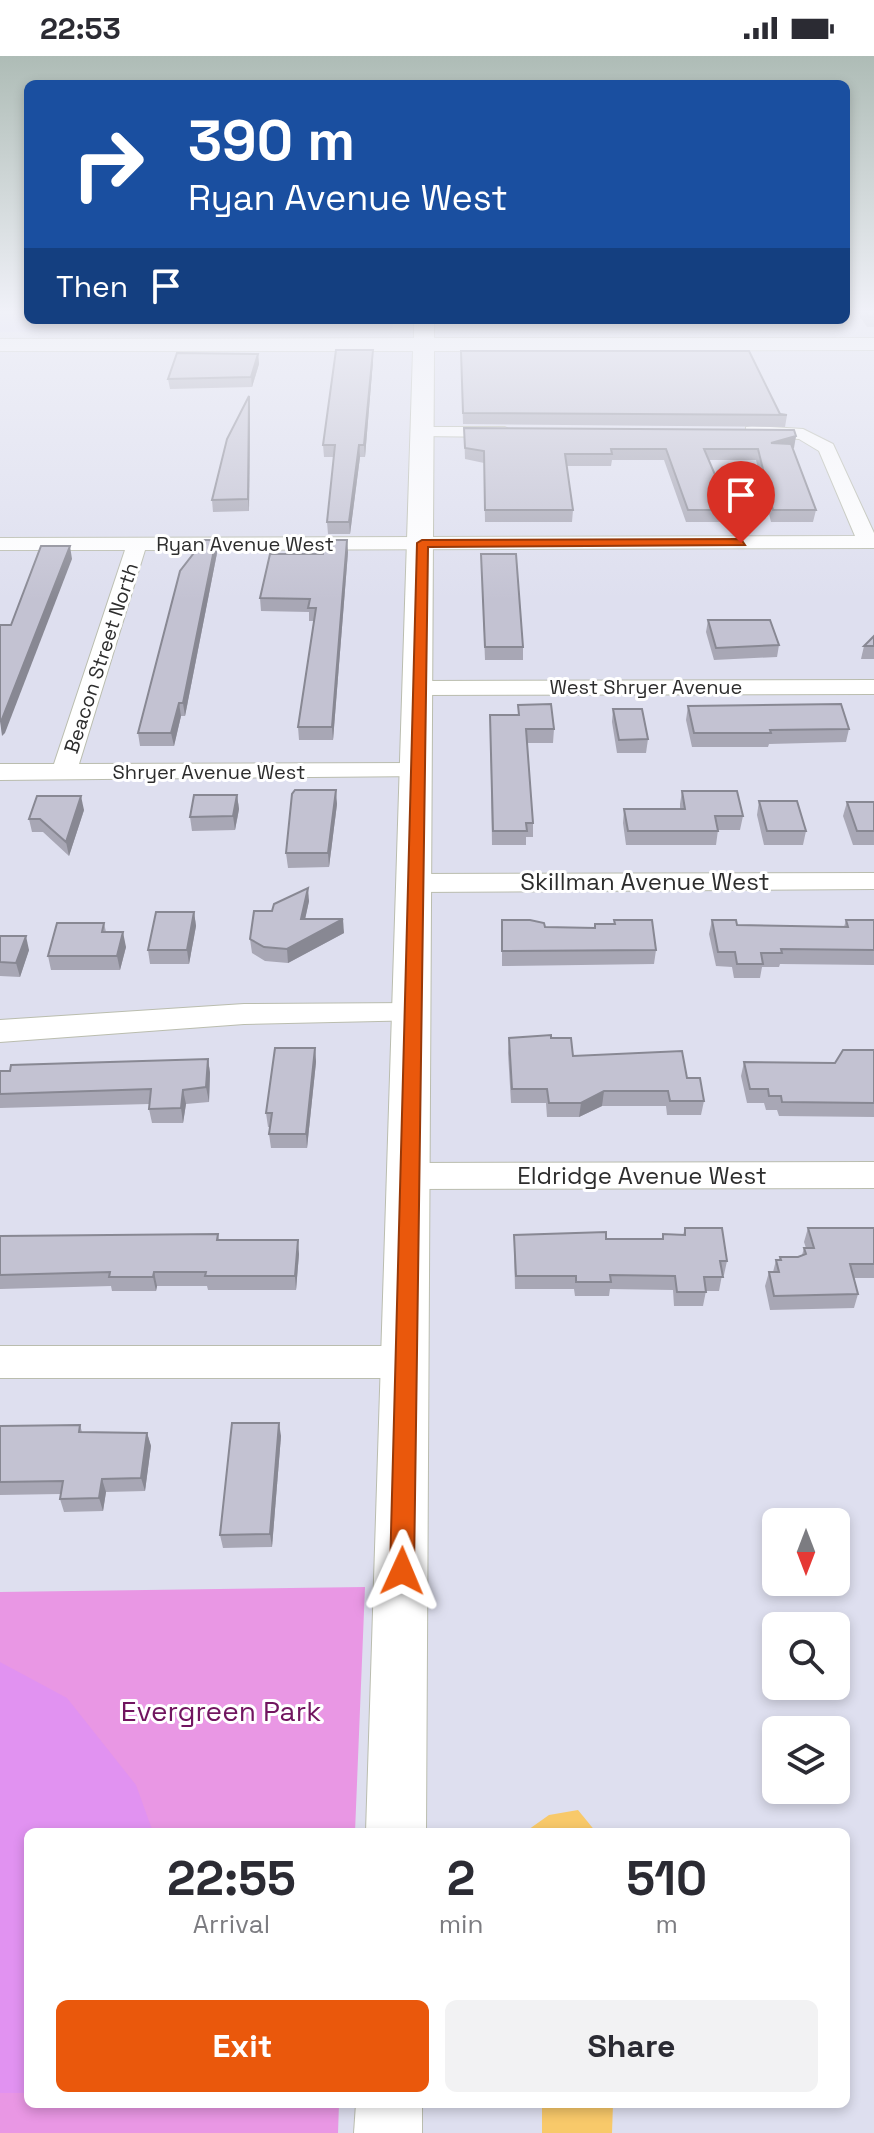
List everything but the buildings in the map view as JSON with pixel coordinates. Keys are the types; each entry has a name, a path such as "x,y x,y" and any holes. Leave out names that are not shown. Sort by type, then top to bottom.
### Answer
{"street":[{"path":"396,1828 424,406"},
{"path":"731,431 792,432 820,441 827,448 871,542"},
{"path":"424,432 532,432"},
{"name":"Ryan Avenue West","path":"0,544 871,542"},
{"name":"Beacon Street North","path":"64,772 137,544"},
{"name":"West Shryer Avenue","path":"419,688 874,687"},
{"name":"Shryer Avenue West","path":"0,772 418,771"},
{"name":"Skillman Avenue West","path":"416,883 874,881"},
{"path":"0,1031 233,1015 413,1013"},
{"name":"Eldridge Avenue West","path":"410,1176 874,1175"},
{"path":"0,1362 407,1362"},
{"path":"388,2133 389,2108"}],"green space":[{"name":"Evergreen Park","path":"365,1587 355,1828 24,1828 24,2108 339,2108 338,2133 0,2133 0,1592"}],"shaded area":[{"path":"0,1662 67,1698 136,1785 152,1828 24,1828 24,2093 0,2093"},
{"path":"578,1810 593,1828 531,1828 549,1815"},
{"path":"542,2108 613,2108 612,2133 542,2133"}],"route":[{"path":"402,1571 422,543 741,543"}]}
